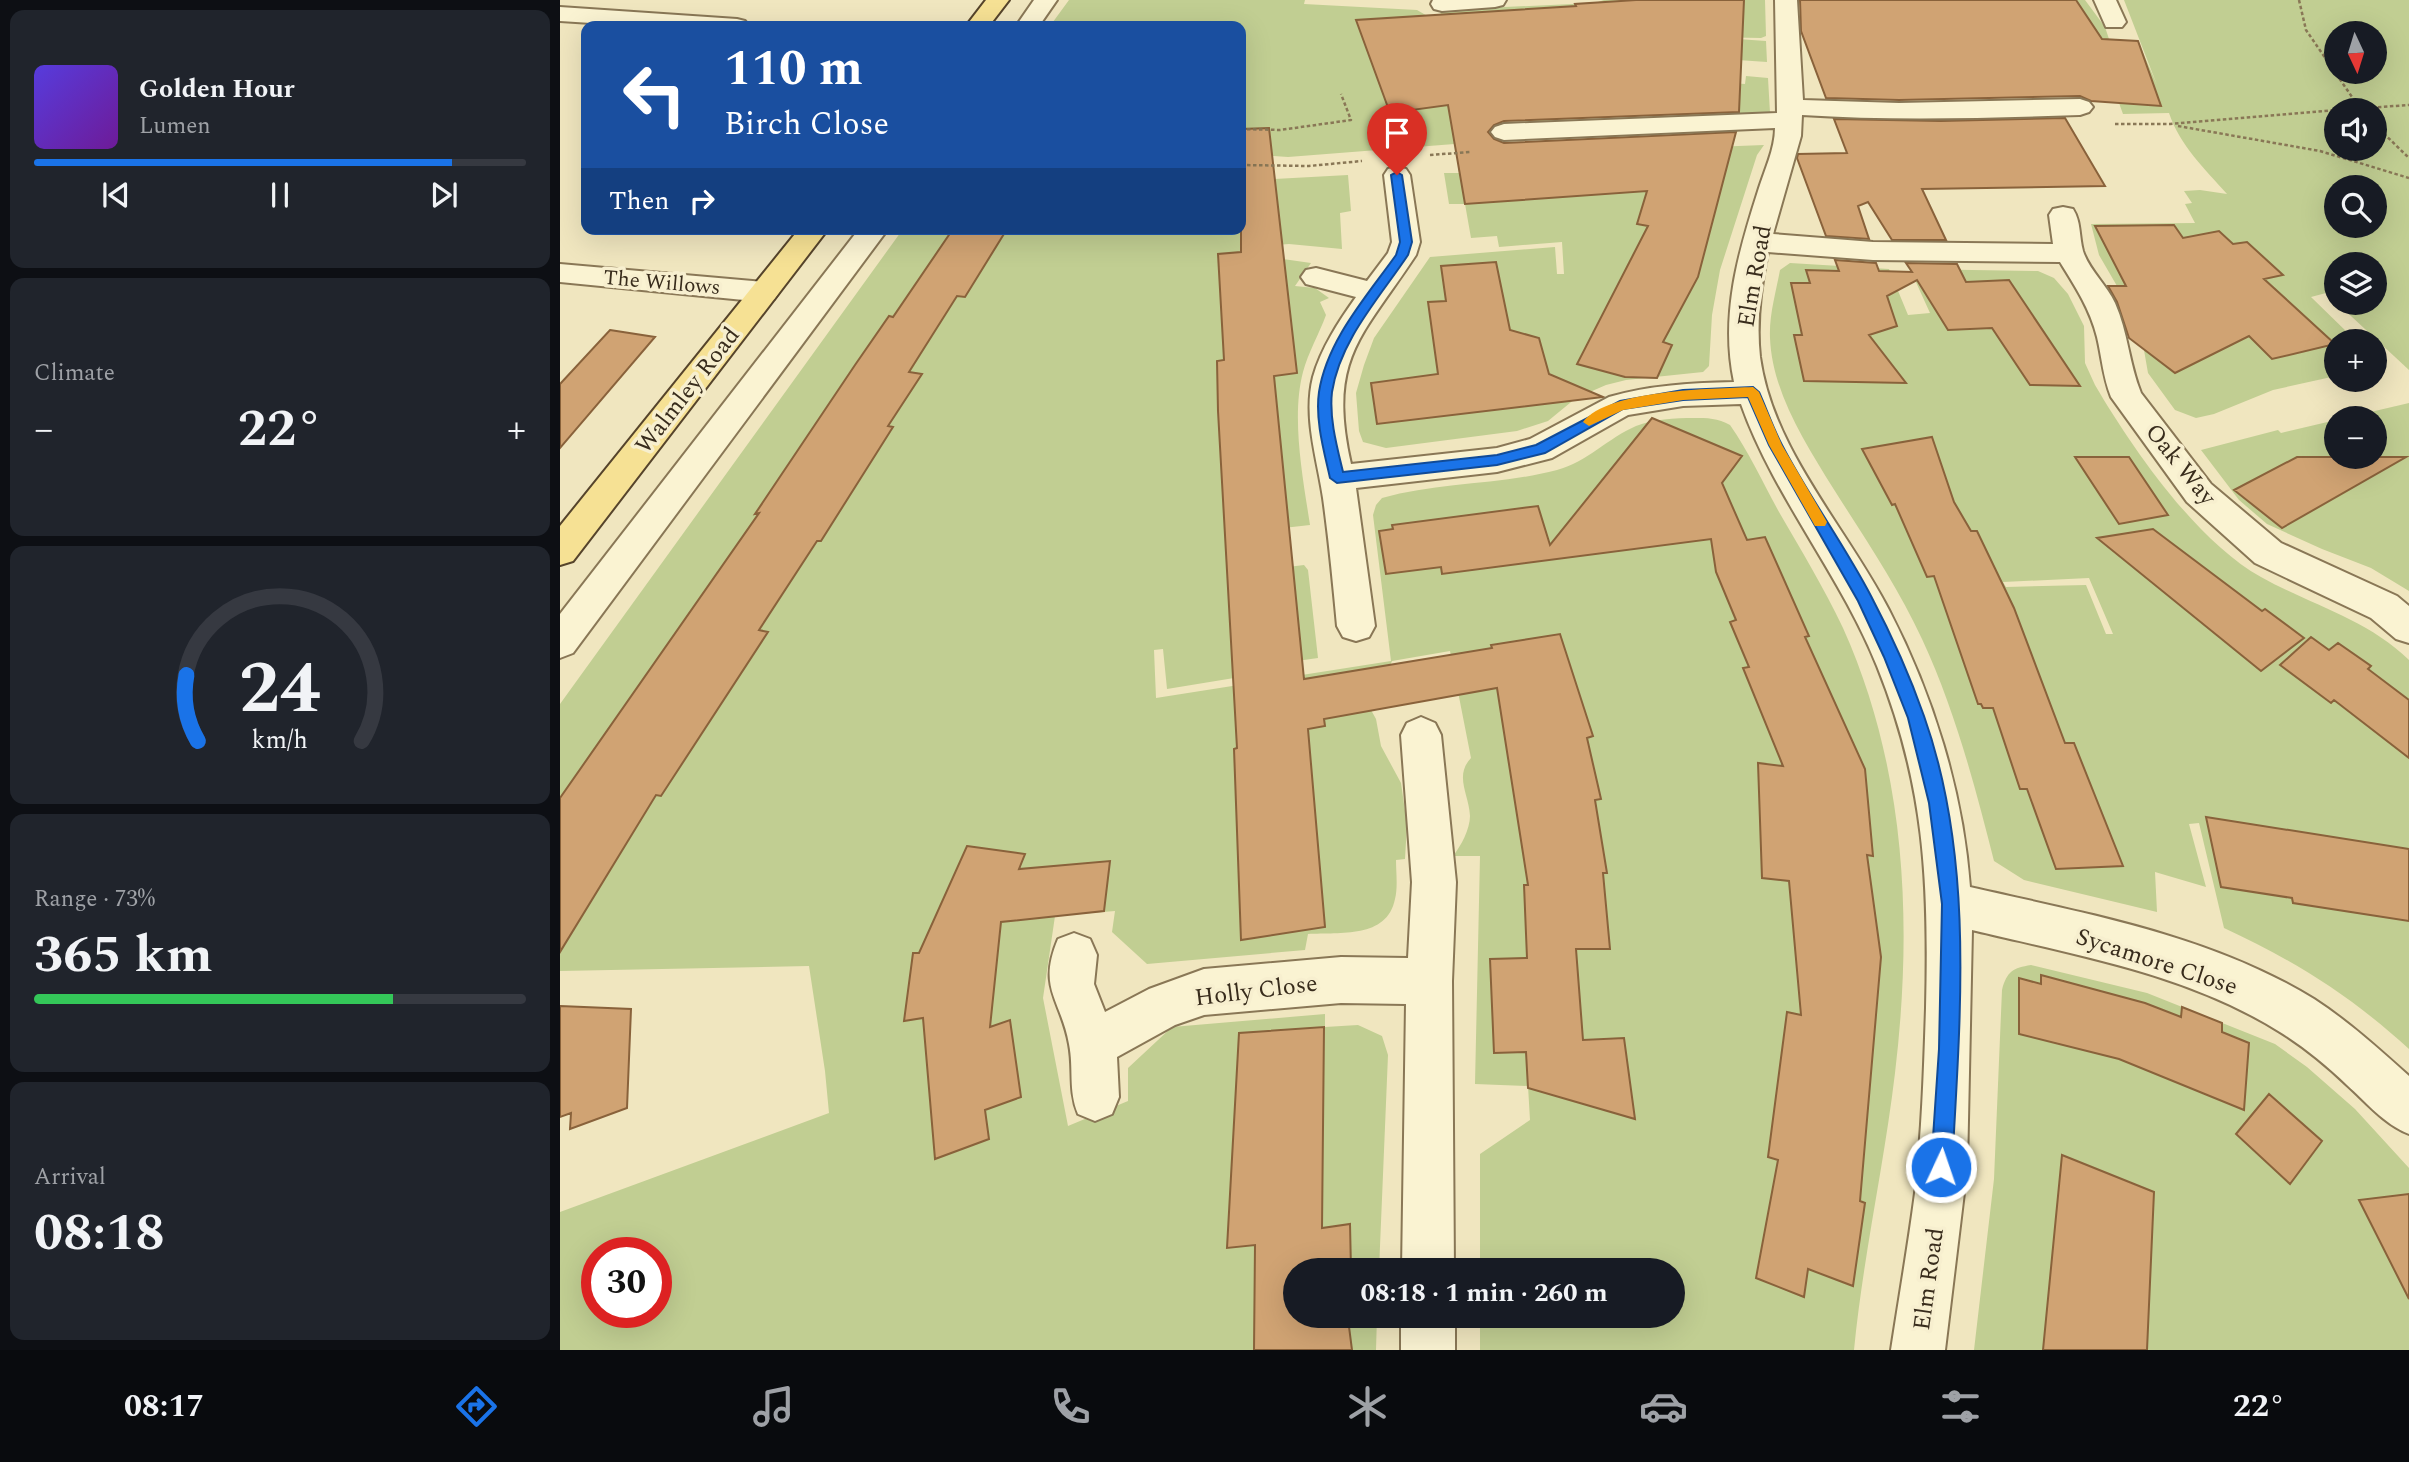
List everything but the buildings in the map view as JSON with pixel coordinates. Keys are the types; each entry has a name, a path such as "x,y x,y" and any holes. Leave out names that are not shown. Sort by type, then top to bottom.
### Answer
{"main road":[{"path":"981,21 998,0"},
{"name":"Walmley Road","path":"560,551 809,235"}],"street":[{"path":"1031,21 1046,0"},
{"path":"1442,4 1495,0"},
{"name":"Elm Road","path":"1786,0 1790,113 1788,136 1757,242 1743,319 1744,358 1753,392 1775,445 1865,599 1917,718 1938,803 1951,904 1948,1049 1940,1191 1918,1350"},
{"path":"2105,0 2114,22"},
{"path":"560,14 663,21"},
{"path":"1504,132 1837,110 2080,107"},
{"path":"1356,626 1337,478 1327,430 1326,393 1334,363 1350,329 1402,255 1406,242 1397,175"},
{"name":"Oak Way","path":"2063,215 2069,253 2099,301 2112,336 2119,379 2127,397 2199,494 2268,553 2384,607 2409,628"},
{"path":"560,642 869,235"},
{"path":"1757,242 1873,251 2069,253"},
{"name":"The Willows","path":"560,273 764,292"},
{"path":"1316,278 1374,292"},
{"path":"1337,478 1497,460 1540,449 1620,405 1683,395 1753,392"},
{"path":"1421,735 1434,882 1429,981 1428,1258"},
{"name":"Sycamore Close","path":"1951,904 2102,940 2208,973 2281,1005 2350,1052 2409,1110"},
{"path":"1074,956 1071,984 1093,1044 1095,1097"},
{"name":"Holly Close","path":"1093,1044 1165,1005 1204,992 1341,980 1429,981"},
{"path":"1428,1328 1428,1350"}],"path":[{"path":"2299,0 2305,30 2352,98"},
{"path":"1246,129 1280,130 1351,120 1341,94"},
{"path":"2387,107 2409,105"},
{"path":"2170,124 2320,151 2409,178"},
{"path":"2387,137 2409,158"}],"green space":[{"path":"1069,0 1305,0 1304,4 1417,10 1443,25 1440,10 1594,3 1603,27 1609,27 1598,2 1604,0 1765,0 1766,36 1709,37 1766,41 1767,62 1694,57 1687,80 1745,84 1746,76 1768,78 1770,113 1669,115 1657,109 1568,88 1577,119 1528,122 1512,88 1480,142 1288,157 1246,154 1246,21 1054,21"},
{"path":"1809,0 2085,0 2105,27 2109,39 2138,41 2157,85 2124,0 2409,0 2409,370 2387,350 2387,329 2365,329 2350,315 2387,315 2387,252 2324,252 2324,294 2311,297 2324,310 2324,315 2329,315 2344,329 2324,329 2324,379 2273,390 2214,414 2196,418 2175,410 2148,373 2141,333 2099,255 2091,224 2195,223 2185,204 2192,203 2184,191 2200,190 2227,194 2186,147 2169,113 2123,114 2119,103"},
{"path":"1764,145 1757,155 1720,270 1712,315 1709,366 1703,372 1626,380 1606,385 1576,398 1548,421 1517,431 1386,448 1363,442 1359,431 1356,393 1364,365 1374,338 1430,257 1555,247 1557,274 1564,274 1562,242 1499,247 1497,236 1471,238 1465,204 1449,204 1444,173 1459,173 1458,168 1552,161 1583,152"},
{"path":"1348,175 1351,211 1340,213 1342,249 1289,244 1264,246 1283,259 1311,263 1295,286 1315,288 1329,298 1320,302 1326,315 1305,365 1298,408 1299,448 1310,525 1237,533 1240,573 1304,565 1308,570 1318,658 1234,670 1234,678 1167,689 1163,649 1154,650 1156,698 1391,661 1373,515 1382,498 1557,470 1578,461 1626,431 1657,420 1708,418 1730,425 1843,628 1864,681 1892,791 1903,903 1901,1017 1854,1350 1480,1350 1480,1328 1685,1328 1685,1258 1480,1258 1480,1154 1530,1120 1528,1086 1475,1084 1480,856 1453,856 1470,821 1463,778 1471,758 1450,651 1392,661 1371,710 1376,719 1381,746 1401,783 1407,825 1405,859 1396,860 1395,899 1383,921 1360,931 1308,934 1305,950 1147,964 1112,932 1115,911 1055,916 1043,998 1068,1126 1128,1101 1128,1068 1172,1027 1325,1014 1325,1027 1358,1025 1382,1036 1388,1055 1380,1258 1283,1258 1283,1328 1377,1328 1376,1350 560,1350 560,1212 829,1113 809,966 560,971 560,704 899,235 1246,235 1246,181"},
{"path":"1790,263 1889,269 1908,315 1930,313 1910,269 2038,271 2054,278 2068,294 2084,326 2085,363 2095,385 2127,437 2190,517 2213,541 2261,577 2357,623 2393,646 2409,660 2409,1049 2344,996 2275,953 2224,928 2199,823 2189,824 2206,887 2155,872 2157,912 2024,880 1994,861 1954,721 1922,639 1891,581 1812,454 1784,398 1772,358 1770,338 1780,270","holes":["2089,578 2113,634 2106,634 2086,585 2006,587 2003,582"]},
{"path":"2409,403 2409,591 2371,568 2267,524 2239,500 2201,450 2278,430 2281,433 2324,423 2324,469 2387,469 2387,408"},
{"path":"2031,965 2147,993 2275,1044 2307,1067 2355,1109 2409,1168 2409,1350 1974,1350 1994,1179 2002,990 2012,972"}],"slow traffic":[{"path":"1589,422 1620,405 1683,395 1753,392 1775,445 1820,522"}],"route":[{"path":"1397,175 1406,242 1402,255 1350,329 1334,363 1326,393 1327,430 1337,478 1497,460 1540,449 1620,405 1683,395 1753,392 1775,445 1865,599 1917,718 1938,803 1951,904 1948,1049 1941,1167"}]}
